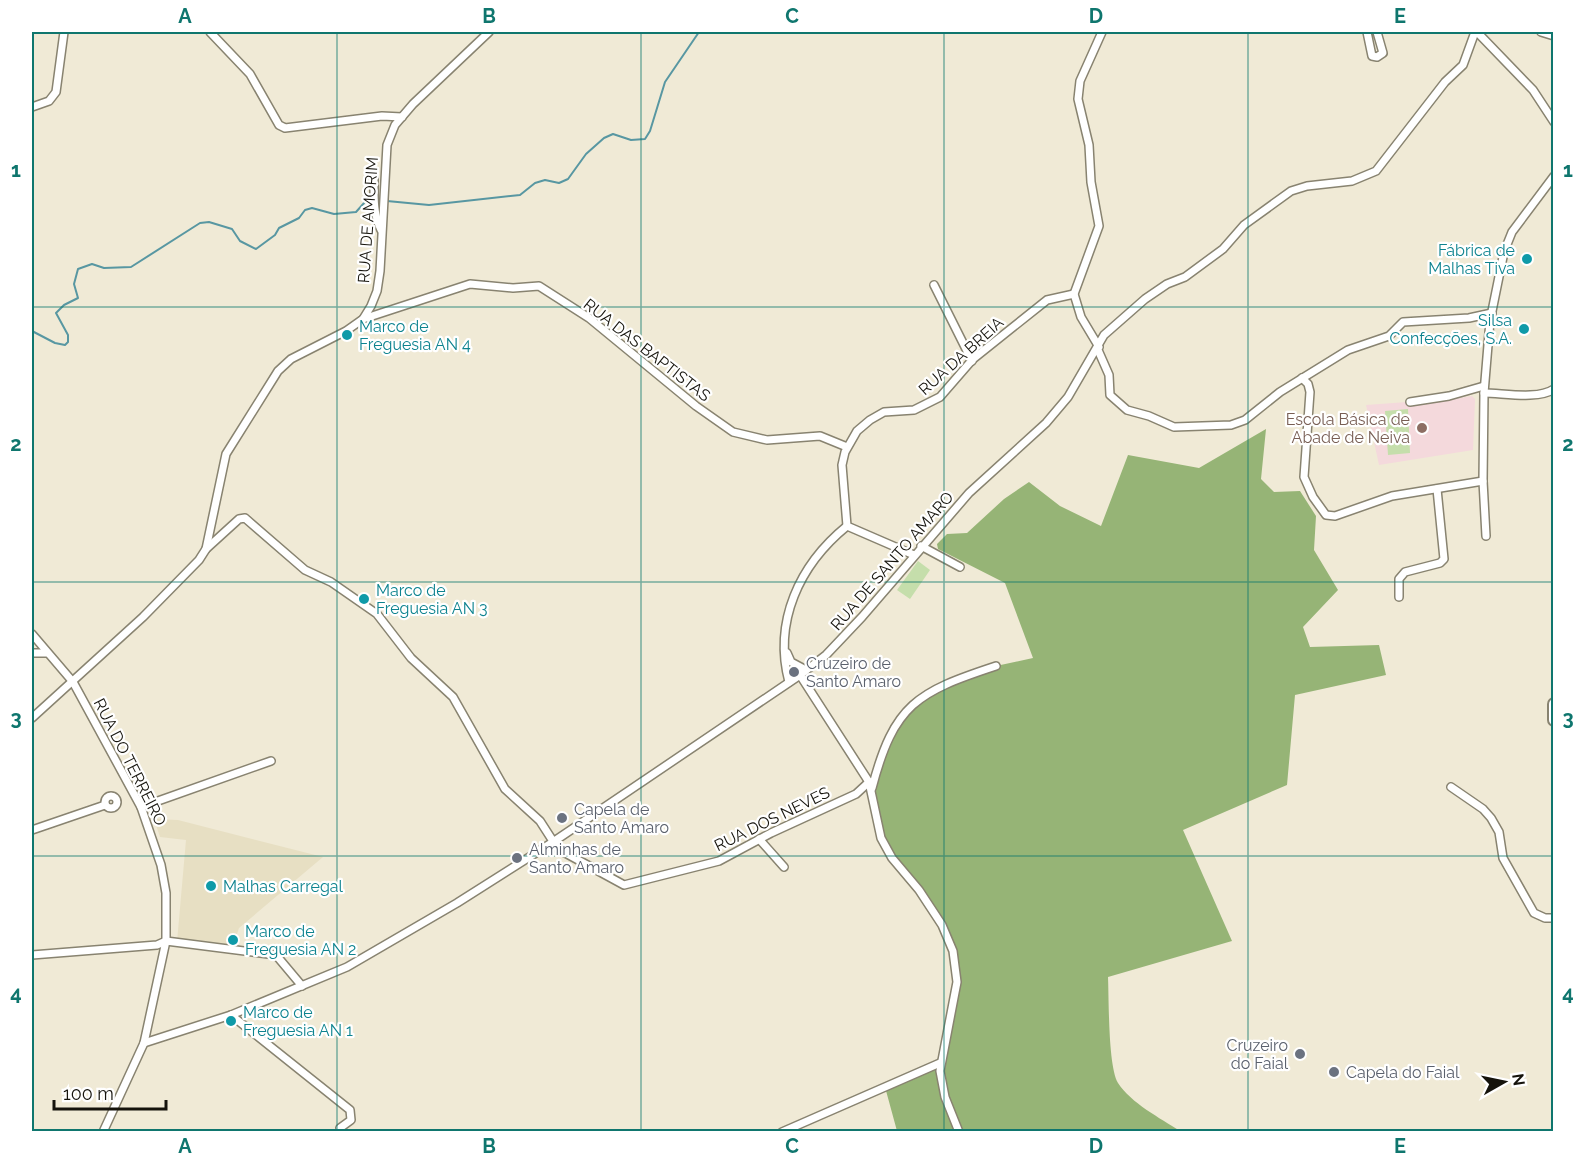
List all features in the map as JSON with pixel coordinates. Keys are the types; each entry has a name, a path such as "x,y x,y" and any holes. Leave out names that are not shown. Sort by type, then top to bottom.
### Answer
{"main road":[{"path":"1554,704 1554,720"}],"street":[{"path":"32,107 49,101 56,92 64,32"},
{"path":"210,32 250,74 279,124 291,129 314,123 402,117"},
{"name":"RUA DE AMORIM","path":"206,549 226,454 278,371 291,359 346,331 363,319 378,291 387,145 396,124 489,32"},
{"path":"1102,32 1080,81 1078,99 1089,145 1091,182 1099,226 1074,294 1081,317 1109,375 1113,400 1127,410 1174,427 1231,425 1245,420 1302,378 1348,351 1383,340 1403,322 1469,318 1492,313"},
{"path":"1367,32 1370,52 1377,57 1383,53 1377,32"},
{"path":"1476,32 1533,90 1554,122"},
{"name":"RUA DE SANTO AMARO","path":"144,1043 231,1015 302,986 347,967 404,935 553,842 803,673 826,655 862,617 969,493 1046,423 1068,397 1098,349 1104,335 1145,299 1223,249 1244,225 1291,191 1307,186 1352,181 1376,171 1445,82 1463,65 1476,32"},
{"path":"1541,32 1554,36"},
{"path":"1486,536 1482,481 1484,389 1492,313 1504,252 1512,232 1554,176"},
{"path":"374,177 377,221 383,232"},
{"name":"RUA DAS BAPTISTAS","path":"363,319 470,284 513,288 539,286 589,318 696,406 733,432 766,440 820,436 847,447"},
{"path":"933,285 972,361"},
{"name":"RUA DA BREIA","path":"847,447 857,431 884,412 924,407 940,398 972,361 1047,300 1074,294"},
{"path":"1302,378 1308,384 1310,392 1304,477 1313,497 1326,515 1335,516 1392,496 1482,481"},
{"path":"1410,402 1484,389 1534,394 1548,393 1554,389"},
{"path":"847,447 842,465 847,526"},
{"path":"1399,597 1399,579 1405,572 1440,563 1444,559 1437,489"},
{"name":"RUA DOS NEVES","path":"206,549 239,519 245,518 305,570 332,582 363,602 377,614 411,658 453,698 505,789 540,821 564,855 624,885 719,861 870,785"},
{"path":"847,526 914,555"},
{"path":"789,682 784,646 785,621 796,587 834,537 847,526"},
{"path":"921,546 960,567"},
{"path":"32,718 74,682 180,582 206,549"},
{"name":"RUA DO TERREIRO","path":"32,634 46,653 74,682 141,807 161,865 166,893 166,941 144,1043 103,1131"},
{"path":"784,646 791,662 803,673 870,785 881,838 892,858 920,890 953,951 957,982 940,1063 945,1096 959,1131"},
{"path":"32,653 46,653"},
{"path":"870,785 883,749 895,725 912,704 933,688 996,666"},
{"path":"141,807 271,761"},
{"path":"1451,787 1483,809 1491,818 1499,832 1503,858 1534,914 1554,918"},
{"path":"32,830 105,805"},
{"path":"759,839 784,867"},
{"path":"32,955 157,945 166,941 276,955 302,986"},
{"path":"231,1015 350,1110 351,1120 340,1128"},
{"path":"782,1131 940,1063"}],"shaded area":[{"name":"Escola Básica de Abade de Neiva","path":"1472,396 1475,399 1473,450 1379,465 1366,405 1407,402 1411,406"},
{"path":"154,819 178,820 323,857 239,928 235,940 237,949 177,942 186,840 160,837"}],"green space":[{"path":"1408,409 1410,453 1388,455 1385,411"},
{"path":"1266,429 1261,479 1274,492 1300,491 1316,516 1314,550 1338,590 1303,627 1310,647 1379,645 1386,675 1295,695 1287,785 1183,830 1232,941 1108,977 1112,1062 1118,1083 1138,1104 1180,1131 897,1131 885,1087 940,1062 956,967 942,925 881,838 872,788 895,725 933,688 996,666 1033,658 1005,583 938,549 937,544 947,534 967,533 1004,499 1029,482 1060,506 1101,526 1128,455 1199,468"},
{"path":"918,561 930,570 910,599 897,590"}],"waterway":[{"path":"387,201 429,205 520,195 535,183 545,180 559,183 568,179 586,154 604,138 613,134 631,140 645,139 650,131 665,82 699,32"},
{"path":"32,331 55,343 65,345 68,342 68,335 56,313 64,305 78,298 74,284 78,269 92,264 104,268 131,267 200,223 209,222 232,229 240,241 256,249 275,235 279,228 299,218 305,210 312,208 334,214 356,212 365,202 371,202"}],"place":[{"name":"Fábrica de Malhas Tiva","path":"1527,259"},
{"name":"Silsa Confecções, S.A.","path":"1524,329"},
{"name":"Marco de Freguesia AN 4","path":"347,335"},
{"name":"Escola Básica de Abade de Neiva","path":"1422,428"},
{"name":"Marco de Freguesia AN 3","path":"364,599"},
{"name":"Cruzeiro de Santo Amaro","path":"794,672"},
{"name":"Capela de Santo Amaro","path":"562,818"},
{"name":"Alminhas de Santo Amaro","path":"517,858"},
{"name":"Malhas Carregal","path":"211,886"},
{"name":"Marco de Freguesia AN 2","path":"233,940"},
{"name":"Marco de Freguesia AN 1","path":"231,1021"},
{"name":"Cruzeiro do Faial","path":"1300,1054"},
{"name":"Capela do Faial","path":"1334,1072"}]}
